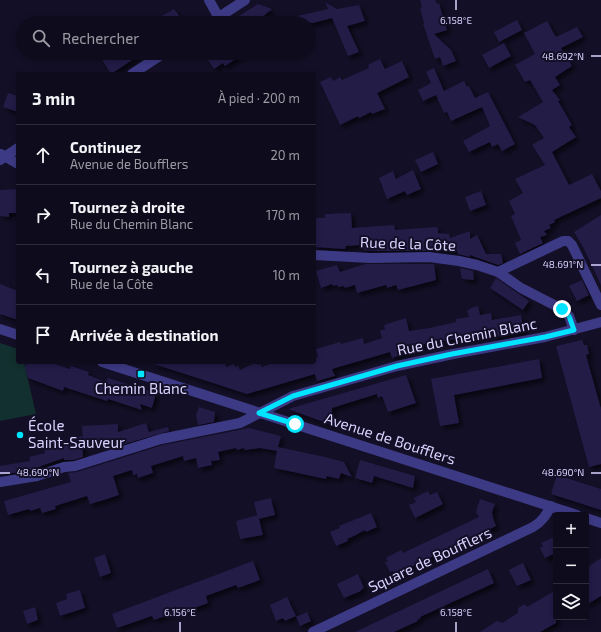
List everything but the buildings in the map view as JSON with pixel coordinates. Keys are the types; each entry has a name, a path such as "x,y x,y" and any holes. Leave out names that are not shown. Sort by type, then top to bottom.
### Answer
{"street":[{"path":"209,0 213,16"},
{"path":"220,16 245,0"},
{"path":"135,72 153,60"},
{"path":"2,157 16,149"},
{"path":"2,157 16,163"},
{"path":"498,272 563,241 568,241 572,245 601,305"},
{"name":"Rue de la Côte","path":"316,256 444,258 498,272 522,288 562,309 569,316 574,330"},
{"path":"574,330 601,322"},
{"path":"0,329 16,334"},
{"name":"Rue du Chemin Blanc","path":"0,482 37,476 64,467 75,466 166,438 240,423 293,396 397,366 574,330"},
{"name":"Avenue de Boufflers","path":"108,364 568,512"},
{"name":"Square de Boufflers","path":"313,632 539,524 545,518 551,506"},
{"path":"589,519 601,523"}],"green space":[{"path":"0,343 16,348 16,364 24,364 36,414 0,421"}],"place":[{"name":"Chemin Blanc","path":"141,374"},
{"name":"École Saint-Sauveur","path":"20,435"}],"route":[{"path":"295,424 259,413 293,396 397,366 574,330 569,316 562,309"}]}
